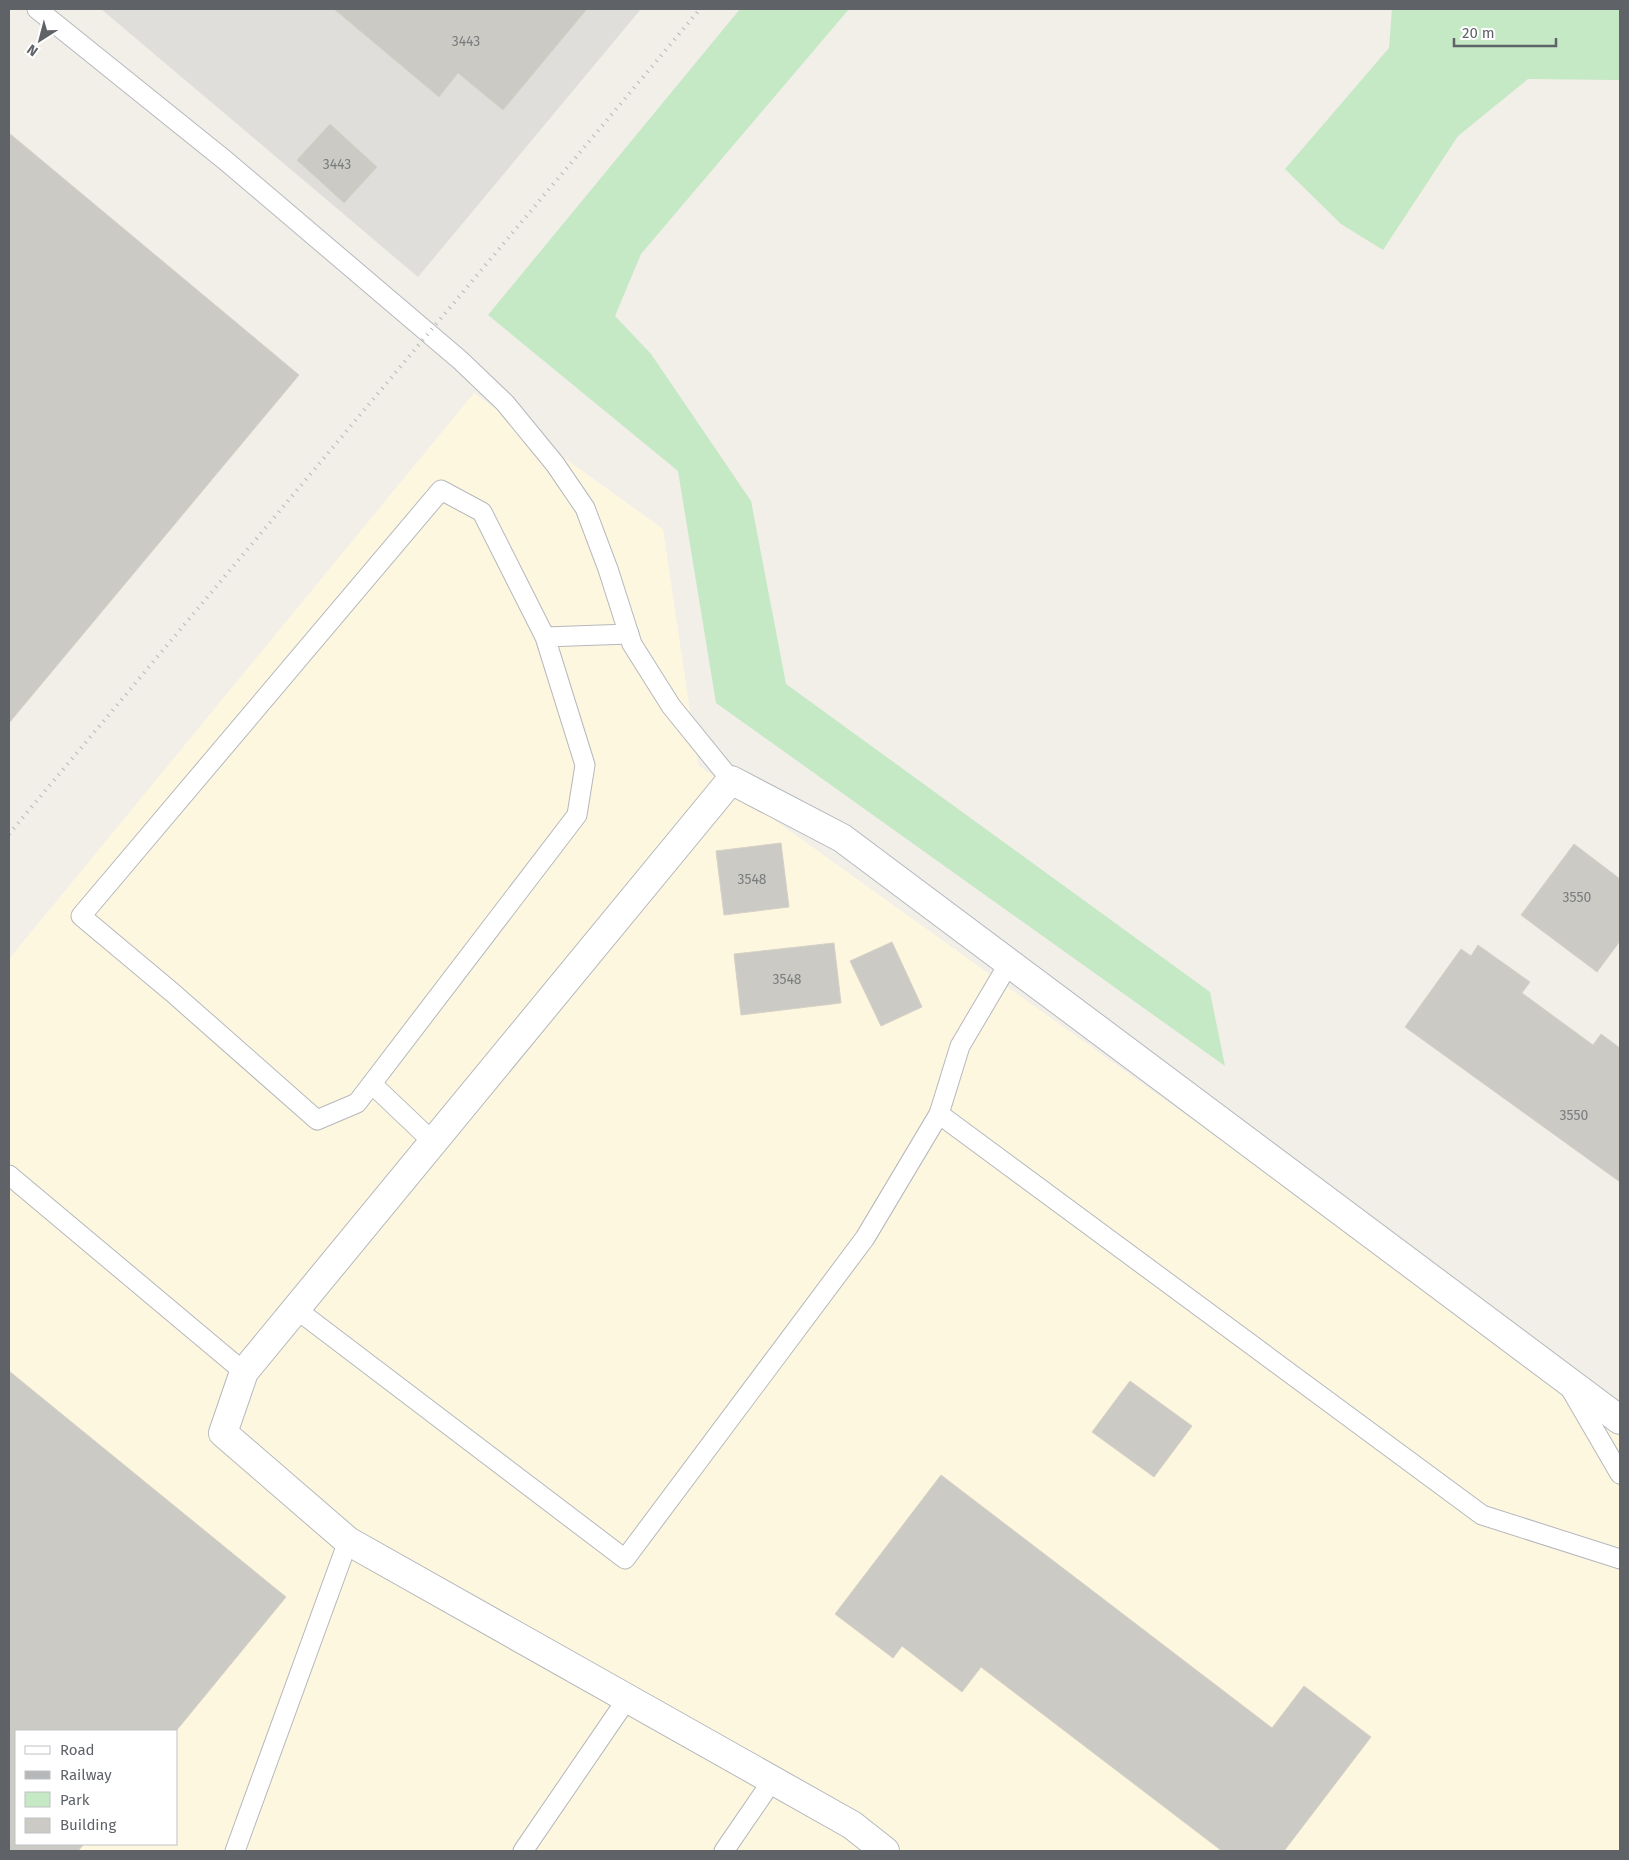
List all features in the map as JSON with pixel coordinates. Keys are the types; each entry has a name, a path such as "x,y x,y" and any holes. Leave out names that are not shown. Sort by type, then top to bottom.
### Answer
{"street":[{"path":"885,1851 852,1825 348,1541 222,1433 244,1372 731,780 842,838 1620,1420"}],"lane":[{"path":"37,9 226,161 460,360 505,403 555,464 585,508 608,569 632,644 671,706 731,780"},
{"path":"441,490 482,512 545,637 585,765 577,815 357,1103 317,1120 173,993 81,916 441,490"},
{"path":"545,637 629,634"},
{"path":"296,1309 625,1559 865,1238 939,1114 960,1046 1009,962"},
{"path":"372,1084 433,1142"},
{"path":"939,1114 1482,1515 1620,1559"},
{"path":"9,1175 244,1372"},
{"path":"1564,1378 1620,1474"},
{"path":"235,1851 348,1541"},
{"path":"523,1851 627,1699"},
{"path":"724,1851 772,1781"}],"shaded area":[{"path":"101,9 641,9 418,277"},
{"path":"474,393 663,529 698,765 1620,1426 1620,1851 9,1851 9,959"}],"green space":[{"path":"740,9 849,9 641,254 615,316 651,354 751,501 786,684 1210,992 1225,1066 716,703 678,471 488,315"},
{"path":"1392,9 1620,9 1620,80 1528,79 1458,136 1383,250 1341,224 1285,169 1389,48"}],"building":[{"path":"334,9 587,9 503,110 458,73 439,97"},
{"path":"330,124 377,167 344,203 297,160"},
{"path":"9,133 299,375 9,723"},
{"path":"781,843 789,907 724,915 716,851"},
{"path":"1574,844 1620,879 1620,941 1597,972 1521,915"},
{"path":"892,942 922,1007 881,1026 850,961"},
{"path":"834,943 841,1003 741,1015 734,954"},
{"path":"1478,945 1530,982 1522,993 1593,1045 1601,1034 1620,1048 1620,1182 1405,1027 1461,949 1471,956"},
{"path":"9,1371 286,1597 177,1730 15,1730 15,1845 83,1845 78,1851 9,1851"},
{"path":"1130,1381 1192,1426 1154,1477 1092,1432"},
{"path":"941,1475 1272,1728 1304,1686 1371,1737 1284,1851 1222,1851 981,1667 962,1692 902,1646 893,1658 835,1614"}],"railway":[{"path":"9,834 700,9"}]}
